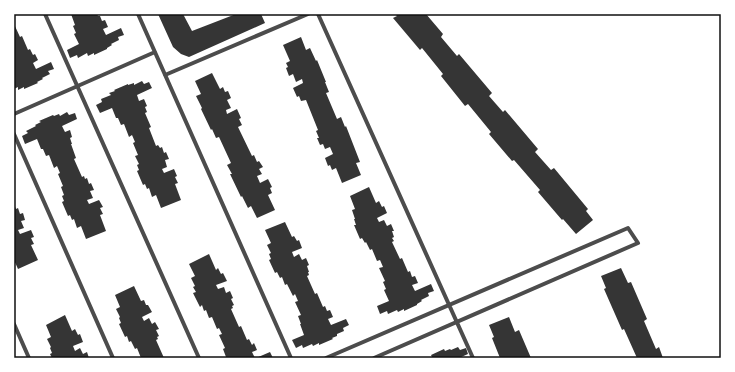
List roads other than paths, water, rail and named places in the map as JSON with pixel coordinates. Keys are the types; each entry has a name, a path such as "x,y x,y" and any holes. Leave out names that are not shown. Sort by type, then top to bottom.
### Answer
{"street":[{"path":"45,14 199,358"},
{"path":"138,14 291,358"},
{"path":"165,75 308,14"},
{"path":"318,14 473,358"},
{"path":"14,114 155,52"},
{"path":"14,134 113,358"},
{"path":"326,358 628,228 638,242 374,358"},
{"path":"14,324 29,358"}]}
